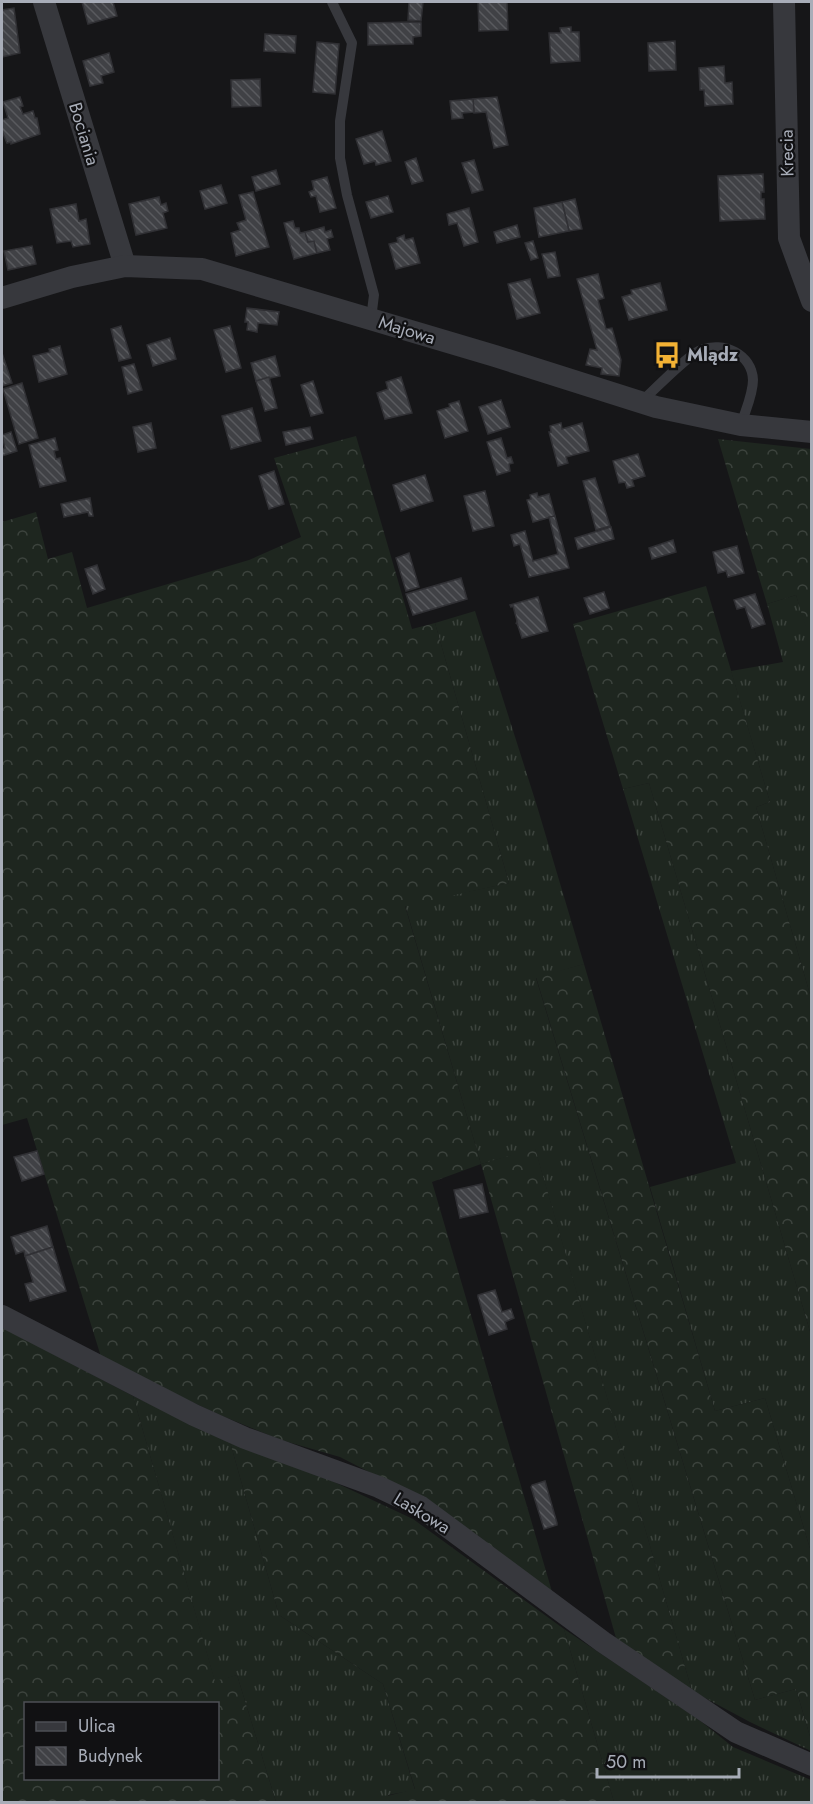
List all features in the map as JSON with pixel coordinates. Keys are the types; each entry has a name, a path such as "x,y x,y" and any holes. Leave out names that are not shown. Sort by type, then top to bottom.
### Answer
{"street":[{"name":"Bociania","path":"44,2 125,266"},
{"name":"Krecia","path":"783,2 789,238 812,301"},
{"name":"Majowa","path":"2,298 72,277 125,266 201,269 641,402 741,425 812,432"},
{"name":"Laskowa","path":"2,1316 194,1415 245,1438 379,1487 421,1507 603,1642 736,1732 812,1766"}],"lane":[{"path":"332,2 352,43 339,121 340,158 347,195 374,295 371,319"},
{"path":"641,402 700,350 717,346 728,348 738,353 747,362 753,380 741,425"}],"green space":[{"path":"356,436 412,629 435,623 509,883 405,906 481,1164 432,1182 553,1595 412,1494 340,1457 281,1440 220,1415 102,1360 27,1118 2,1125 2,522 36,512 48,559 72,552 87,608 249,560 301,537 274,458"},
{"path":"718,439 811,449 811,645 796,595 767,604"},
{"path":"706,586 770,802 756,807 811,998 811,1335 649,783 623,789 573,624"},
{"path":"796,595 812,645 811,998 756,807 770,802 731,671 783,662 767,604"},
{"path":"475,611 584,964 536,978 755,1700 796,1689 811,1740 811,1751 692,1691 535,1149 481,1164 405,905 509,883 435,623"},
{"path":"649,783 811,1335 811,1552 765,1398 715,1411 650,1187 736,1163 623,789"},
{"path":"584,964 715,1411 765,1398 811,1552 811,1740 796,1689 755,1700 536,977"},
{"path":"535,1148 692,1691 616,1638 481,1164"},
{"path":"2,1327 133,1396 215,1681 237,1675 276,1802 2,1802"},
{"path":"133,1396 230,1442 279,1615 383,1684 415,1790 388,1795 390,1802 276,1802 237,1675 215,1682"},
{"path":"230,1442 317,1474 413,1519 564,1629 614,1802 390,1802 387,1796 415,1789 383,1684 279,1615"},
{"path":"564,1629 698,1719 733,1747 811,1780 811,1802 614,1802"}],"building":[{"path":"82,2 113,2 117,16 88,24"},
{"path":"409,2 423,2 421,21 408,20"},
{"path":"478,2 507,2 508,30 479,31"},
{"path":"14,8 20,53 2,57 2,10"},
{"path":"368,23 421,23 421,36 413,37 413,44 368,45"},
{"path":"571,27 571,32 579,32 580,61 551,63 549,33 561,33 560,28"},
{"path":"265,34 296,36 295,53 264,51"},
{"path":"675,41 676,70 649,71 648,43"},
{"path":"317,42 339,44 335,94 313,92"},
{"path":"109,53 114,72 101,76 103,83 90,86 83,61"},
{"path":"724,66 725,83 732,82 733,104 705,106 704,90 700,90 699,68"},
{"path":"260,79 261,106 232,107 231,80"},
{"path":"20,97 23,114 33,111 40,134 11,144 11,142 7,143 2,131 2,120 8,118 3,102"},
{"path":"497,97 508,145 494,148 486,112 474,113 473,99"},
{"path":"473,99 474,112 462,113 463,118 452,119 450,101"},
{"path":"382,131 391,161 376,165 375,161 364,164 356,139"},
{"path":"416,158 423,181 412,184 405,162"},
{"path":"474,160 483,190 472,193 462,163"},
{"path":"276,170 280,184 256,191 252,177"},
{"path":"763,174 764,192 761,192 761,199 764,199 765,219 720,221 718,176"},
{"path":"327,177 336,208 320,212 316,196 311,197 309,192 314,190 312,181"},
{"path":"221,185 227,203 205,209 200,191"},
{"path":"253,192 269,247 236,256 231,233 240,230 237,223 246,220 239,195"},
{"path":"388,196 393,212 371,218 366,202"},
{"path":"159,197 161,205 166,203 168,211 163,213 167,228 136,235 129,204"},
{"path":"575,199 582,229 569,231 562,202"},
{"path":"562,202 569,231 539,237 534,208"},
{"path":"76,204 79,221 86,219 90,244 73,247 71,241 57,243 50,209"},
{"path":"469,208 478,242 464,246 457,223 449,225 447,214"},
{"path":"293,221 300,233 305,232 308,242 314,241 317,253 294,259 284,223"},
{"path":"517,225 520,237 497,243 494,232"},
{"path":"324,227 325,232 331,230 333,237 327,239 330,250 317,253 314,241 308,242 305,232"},
{"path":"404,235 405,240 413,238 420,263 396,269 389,244 398,242 397,238"},
{"path":"533,241 538,258 531,260 525,243"},
{"path":"32,246 36,264 8,270 4,251"},
{"path":"555,252 560,276 548,278 542,254"},
{"path":"598,274 604,298 598,300 606,329 612,328 621,360 619,376 601,374 602,368 586,365 590,349 597,350 577,279"},
{"path":"530,279 540,313 517,319 508,284"},
{"path":"660,283 667,310 629,320 622,297 632,294 631,290"},
{"path":"247,308 279,312 277,325 258,323 257,332 247,330 248,322 245,322"},
{"path":"121,326 131,358 119,361 111,329"},
{"path":"230,326 241,368 226,372 214,330"},
{"path":"170,338 176,359 153,366 147,345"},
{"path":"60,346 67,374 39,382 33,356 50,352 49,349"},
{"path":"2,353 12,383 2,386"},
{"path":"275,356 280,376 256,381 251,363"},
{"path":"134,364 142,390 128,394 122,367"},
{"path":"269,377 277,408 265,411 256,381"},
{"path":"401,377 412,413 385,419 377,393 388,389 386,382"},
{"path":"313,381 323,413 311,416 301,385"},
{"path":"22,383 38,438 19,444 3,389"},
{"path":"501,400 510,427 488,434 479,407"},
{"path":"459,401 468,431 445,438 437,411"},
{"path":"252,408 261,441 231,449 222,416"},
{"path":"151,423 156,448 138,452 133,427"},
{"path":"561,423 562,429 582,423 589,451 566,457 568,463 558,466 549,432 551,432 550,426"},
{"path":"310,427 313,439 286,445 283,432"},
{"path":"11,432 17,451 2,456 2,449 5,448 2,435"},
{"path":"55,438 58,450 54,451 56,459 60,458 66,481 40,487 29,445"},
{"path":"501,438 507,458 511,457 513,463 509,464 510,471 497,475 487,442"},
{"path":"638,454 645,476 632,480 634,486 627,488 625,482 619,483 613,461"},
{"path":"274,471 284,504 269,509 259,476"},
{"path":"425,475 433,501 401,511 393,485"},
{"path":"595,478 610,526 596,530 583,481"},
{"path":"485,491 494,526 473,531 464,496"},
{"path":"537,493 538,497 549,494 555,516 533,522 527,500 531,499 530,495"},
{"path":"90,498 93,516 89,516 88,512 64,517 61,504"},
{"path":"555,516 569,568 529,577 520,544 514,546 511,535 525,531 533,561 558,554 549,517"},
{"path":"611,527 614,539 578,549 575,538"},
{"path":"673,540 676,552 652,559 649,548"},
{"path":"737,546 744,573 728,577 726,571 718,573 713,552"},
{"path":"409,553 419,587 406,591 396,558"},
{"path":"97,565 105,589 93,594 85,569"},
{"path":"461,578 467,599 413,615 406,594"},
{"path":"604,592 609,608 590,614 584,598"},
{"path":"755,594 765,624 752,628 745,607 737,609 734,600"},
{"path":"538,597 548,631 522,638 516,624 513,606 510,605"},
{"path":"37,1151 44,1174 22,1181 14,1157"},
{"path":"482,1184 488,1212 460,1218 454,1190"},
{"path":"47,1226 53,1247 25,1256 24,1251 16,1254 11,1237"},
{"path":"53,1247 66,1291 30,1301 25,1284 33,1282 25,1256"},
{"path":"495,1290 502,1312 511,1309 514,1318 505,1322 507,1329 489,1335 478,1295"},
{"path":"545,1481 557,1525 544,1529 531,1487"}],"place":[{"name":"Mlądz","path":"667,355"}]}
